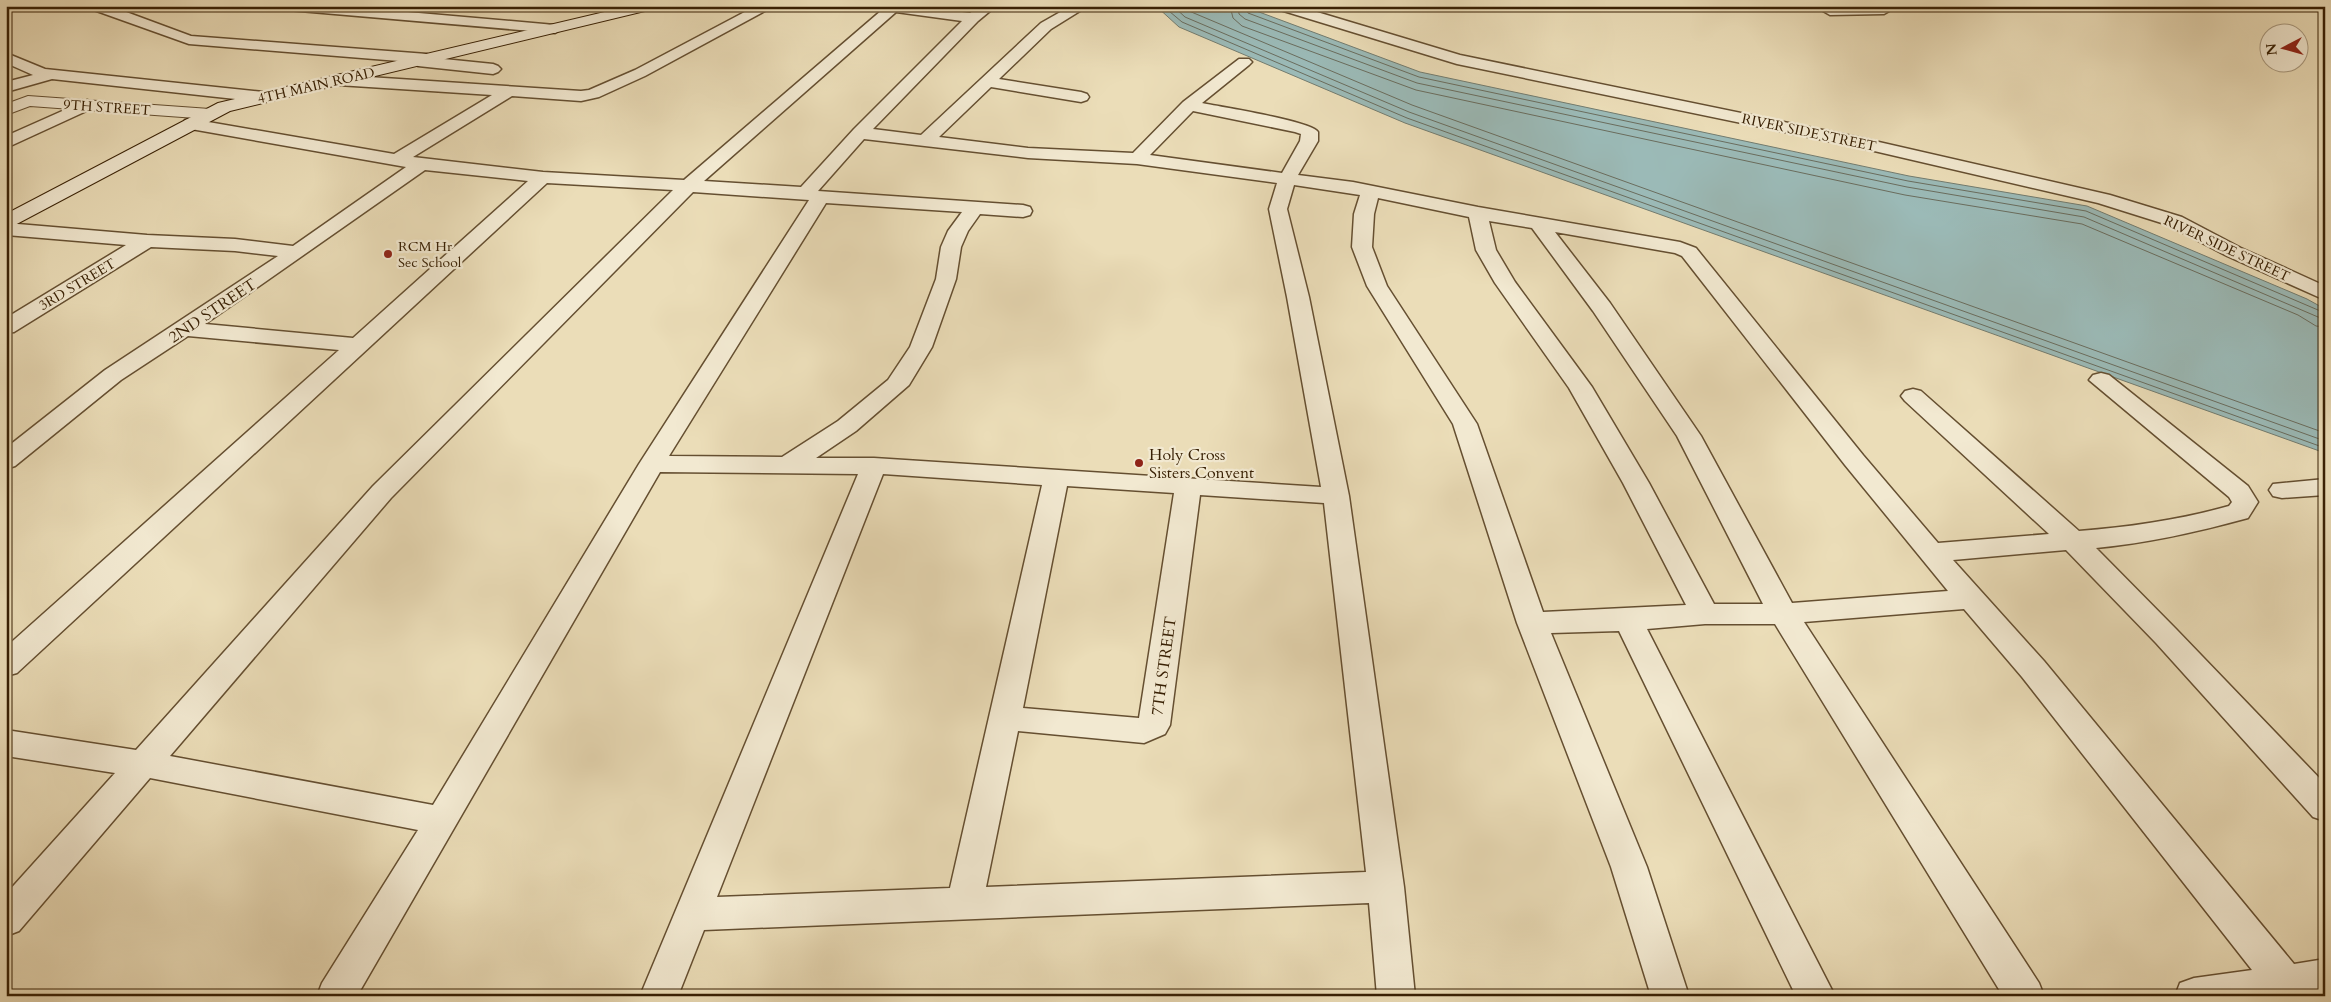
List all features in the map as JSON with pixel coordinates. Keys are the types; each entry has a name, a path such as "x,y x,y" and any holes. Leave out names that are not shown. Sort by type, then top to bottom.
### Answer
{"main road":[{"name":"4TH MAIN ROAD","path":"6,222 224,107 649,6"},
{"name":"9TH STREET","path":"6,110 28,101 210,114"}],"street":[{"path":"96,6 189,40 423,60 493,69"},
{"path":"288,6 554,28"},
{"path":"338,80 574,97 593,94 640,73 767,6"},
{"path":"336,996 442,821 813,195 860,133 973,18 988,6"},
{"path":"926,140 1046,26 1081,6"},
{"name":"RIVER SIDE STREET","path":"1282,6 1457,59 1857,142 2103,199 2175,221 2234,252 2325,294"},
{"path":"6,920 382,492 689,185 886,7 973,18"},
{"path":"1827,8 1884,10"},
{"path":"1827,8 1851,26"},
{"path":"6,56 42,73 264,98"},
{"path":"1137,159 1189,105 1244,62"},
{"path":"6,87 52,74"},
{"path":"987,82 1081,97"},
{"path":"396,160 508,92"},
{"path":"6,144 87,105"},
{"path":"1189,105 1300,128 1310,132 1310,141 1287,178 1278,210 1298,297 1336,496 1386,887 1396,996"},
{"path":"191,124 422,164 543,177 689,185 1023,211"},
{"path":"860,133 1028,153 1137,159 1287,178 1680,248 1692,254 1930,553 2039,676 2285,982"},
{"name":"2ND STREET","path":"6,461 113,375 296,252 422,164"},
{"path":"6,665 543,177"},
{"path":"1370,192 1364,214 1362,247 1377,286 1465,424 1532,623 1629,867 1670,996"},
{"path":"788,465 847,426 897,385 921,347 946,279 951,247 958,231 975,207"},
{"path":"1478,213 1486,250 1505,283 1580,386 1636,483 1705,614"},
{"path":"1537,222 1602,308 1689,436 1783,614 2025,996"},
{"path":"6,229 147,241 235,245 296,252"},
{"name":"3RD STREET","path":"6,327 147,241"},
{"path":"182,329 359,345"},
{"path":"1930,553 2138,535 2189,526 2239,512 2245,502 2239,492 2101,380"},
{"path":"1913,396 2073,541 2166,636 2325,807"},
{"path":"652,464 874,466 1336,496"},
{"path":"660,996 874,466"},
{"path":"965,903 1056,478"},
{"name":"7TH STREET","path":"1005,718 1144,731 1152,728 1154,725 1188,486"},
{"path":"2282,490 2325,487"},
{"path":"1532,623 1628,620 1705,614 1783,614 1971,599"},
{"path":"1628,620 1816,996"},
{"path":"6,743 143,764 442,821"},
{"path":"693,914 1386,887"},
{"path":"2194,996 2325,977"}],"water":[{"path":"1156,6 1243,6 1420,72 1909,176 2087,206 2307,299 2325,309 2325,453 1405,123 1179,27"}],"place":[{"name":"RCM Hr Sec School","path":"388,254"},
{"name":"Holy Cross Sisters Convent","path":"1139,463"}]}
